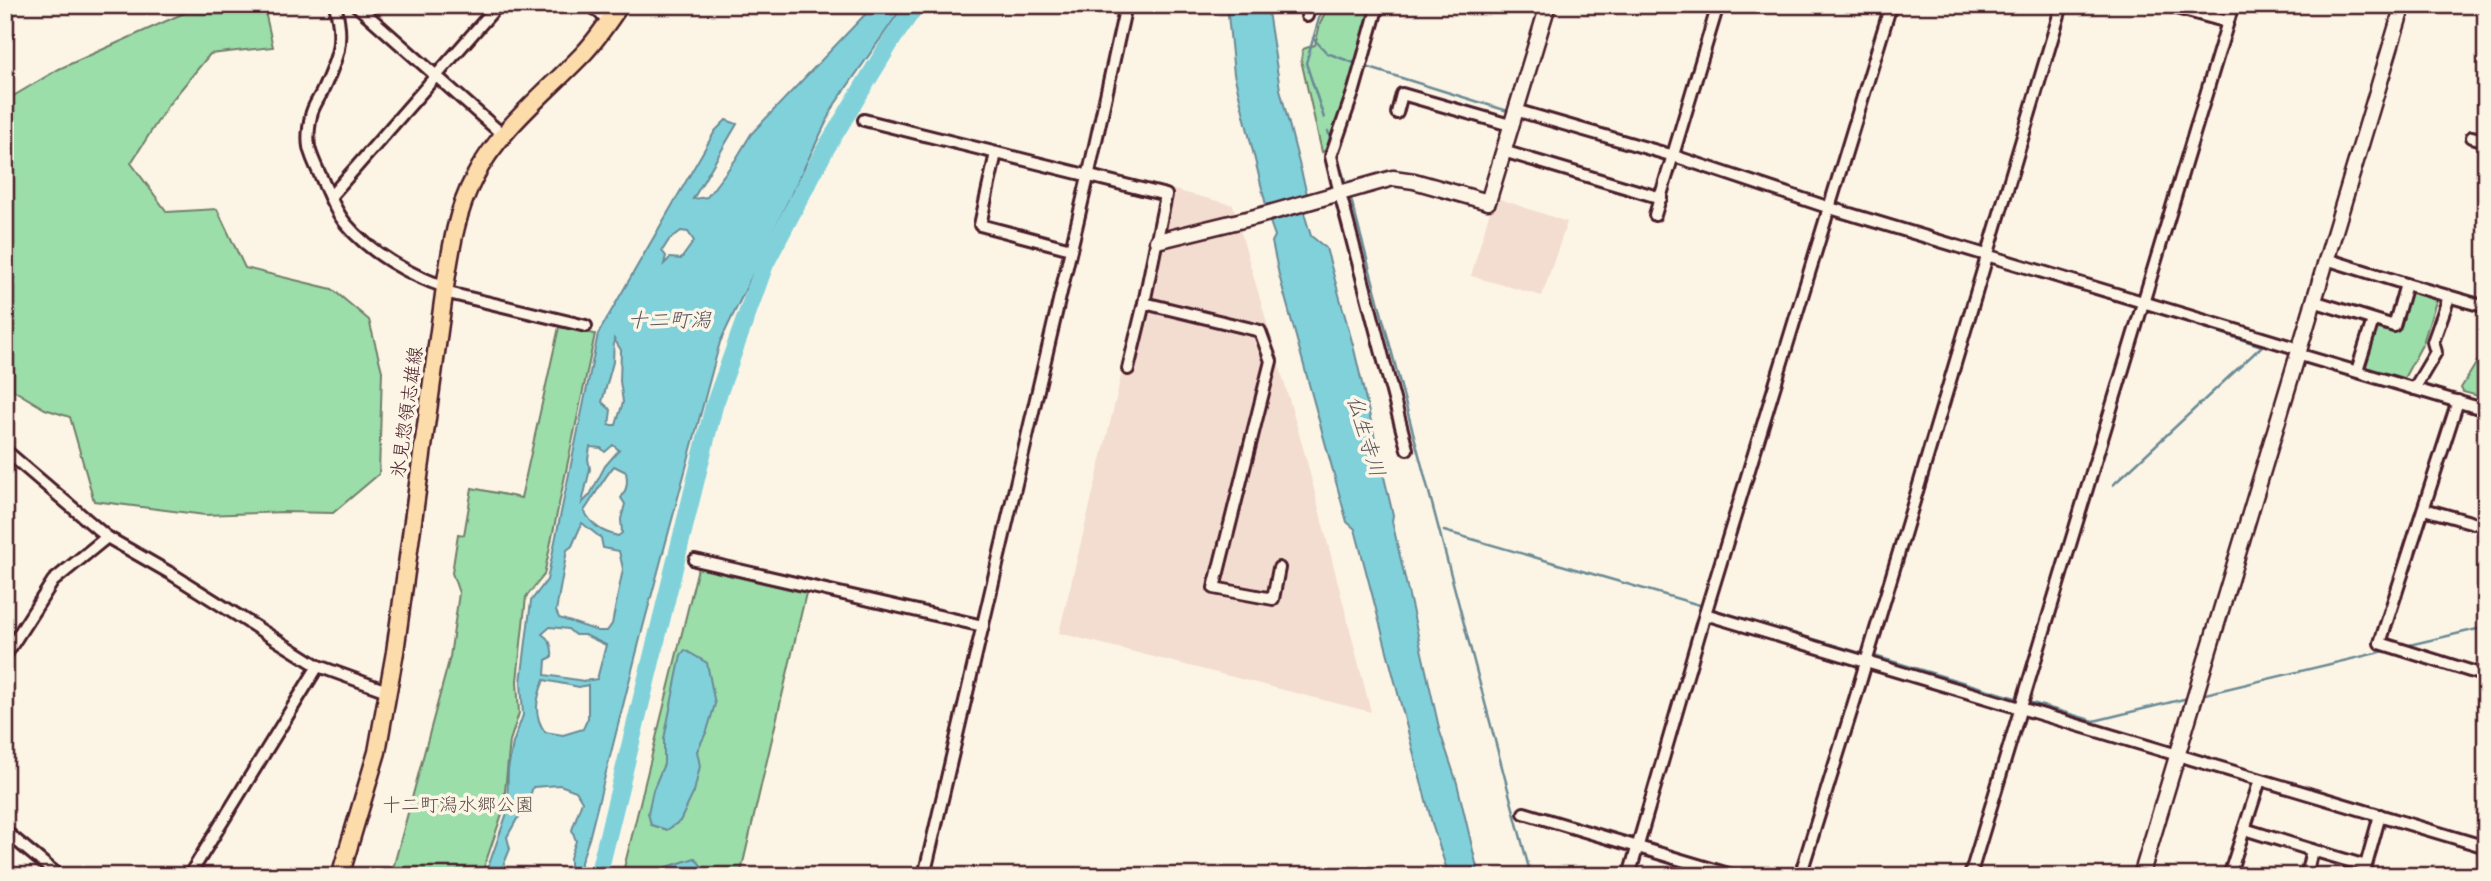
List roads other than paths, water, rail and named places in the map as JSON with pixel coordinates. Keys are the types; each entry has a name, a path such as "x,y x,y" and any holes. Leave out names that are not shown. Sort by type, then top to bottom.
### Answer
{"main road":[{"name":"氷見惣領志雄線","path":"340,876 377,752 395,652 444,289 453,236 462,206 474,176 503,135 587,50 620,5"}],"street":[{"path":"335,5 339,19 340,47 311,114 307,148 346,225 377,252 420,279 444,289 586,326"},
{"path":"356,5 503,135"},
{"path":"330,197 498,5"},
{"path":"591,5 609,21"},
{"path":"924,876 1126,5"},
{"path":"1339,189 1331,156 1378,5"},
{"path":"1157,241 1393,178 1414,181 1488,202 1548,5"},
{"path":"1655,215 1718,5"},
{"path":"1629,876 1705,614 1891,5"},
{"path":"1800,876 1867,662 2062,5"},
{"path":"1970,876 2233,5"},
{"path":"2141,876 2403,5"},
{"path":"2176,8 2228,22"},
{"path":"1396,113 1402,94 1510,125"},
{"path":"1515,110 1674,156 1830,208 2486,410"},
{"path":"864,120 1166,195 1128,369"},
{"path":"2472,137 2486,141"},
{"path":"1503,151 1661,198"},
{"path":"996,153 980,225 1071,249"},
{"path":"1342,201 1407,449"},
{"path":"2326,259 2485,306"},
{"path":"2313,301 2394,326 2406,284"},
{"path":"2414,390 2436,352 2434,342 2449,297"},
{"path":"1144,303 1260,331 1271,362 1214,588 1273,599 1279,568"},
{"path":"2357,371 2373,320"},
{"path":"2458,401 2380,643 2486,676"},
{"path":"5,450 107,537 170,573 318,666 387,691"},
{"path":"2424,509 2474,523"},
{"path":"5,656 53,581 107,537"},
{"path":"695,560 983,626"},
{"path":"1705,614 2486,847"},
{"path":"189,876 318,666"},
{"path":"2229,876 2260,780"},
{"path":"1524,813 1735,876"},
{"path":"2244,830 2312,850 2364,871 2380,815"},
{"path":"5,831 59,876"},
{"path":"2306,876 2312,850"}],"water":[{"name":"十二町潟","path":"874,5 904,5 835,104 720,342 581,862 580,876 570,876 570,858 576,841 572,830 582,801 576,791 560,785 533,787 524,814 517,819 507,837 510,849 499,876 485,876 507,813 508,770 513,743 523,715 521,682 531,601 547,580 598,334 715,131 726,120 737,124 693,199 707,197 751,134","holes":["681,231 688,232 694,241 681,259 670,258 664,264 666,256 662,251 669,240","614,339 621,350 620,381 623,402 616,425 609,425 611,410 602,402 613,362","613,445 619,450 605,466 590,495 582,503 590,469 590,447 601,448 605,452","614,466 626,472 625,492 621,498 625,504 621,519 622,533 618,536 598,528 584,511","582,523 601,538 603,548 619,551 623,569 612,624 607,631 598,631 559,618 556,611 567,550 572,546","550,627 568,629 575,635 585,635 606,645 597,679 584,681 545,675 546,660 552,657 550,644 542,634","544,680 579,687 588,685 588,718 583,729 563,735 545,732 537,713"]},
{"path":"1227,5 1267,5 1280,89 1308,198 1267,209 1234,74"},
{"name":"仏生寺川","path":"1303,210 1311,236 1326,248 1353,345 1440,732 1457,783 1479,876 1449,876 1433,827 1355,529 1347,522 1279,275 1272,242 1275,236 1269,219"},
{"path":"685,650 707,663 715,704 707,731 697,751 700,766 694,792 680,821 667,830 651,825 648,813 653,790 664,764 664,739 681,655"},
{"path":"695,858 704,869 703,876 652,876 664,868"}],"waterway":[{"name":"十二町潟","path":"598,876 714,406 765,264 826,148 916,5"},
{"path":"1323,5 1306,63 1324,118"},
{"path":"1313,38 1327,53 1357,64"},
{"path":"1363,66 1511,112"},
{"path":"1328,131 1330,138"},
{"path":"1611,143 1668,161"},
{"path":"1338,160 1346,183"},
{"path":"1674,163 1731,181"},
{"path":"1351,199 1531,876"},
{"path":"2042,277 2139,307"},
{"path":"2113,485 2262,346 2145,309"},
{"path":"1444,531 1703,606"},
{"path":"1709,608 1864,654"},
{"path":"2405,646 2486,627"},
{"path":"2201,695 2389,650"},
{"path":"1871,655 2019,699"},
{"path":"2025,701 2094,721 2188,698"}],"park label":[{"name":"十二町潟水郷公園","path":"458,804"}]}
